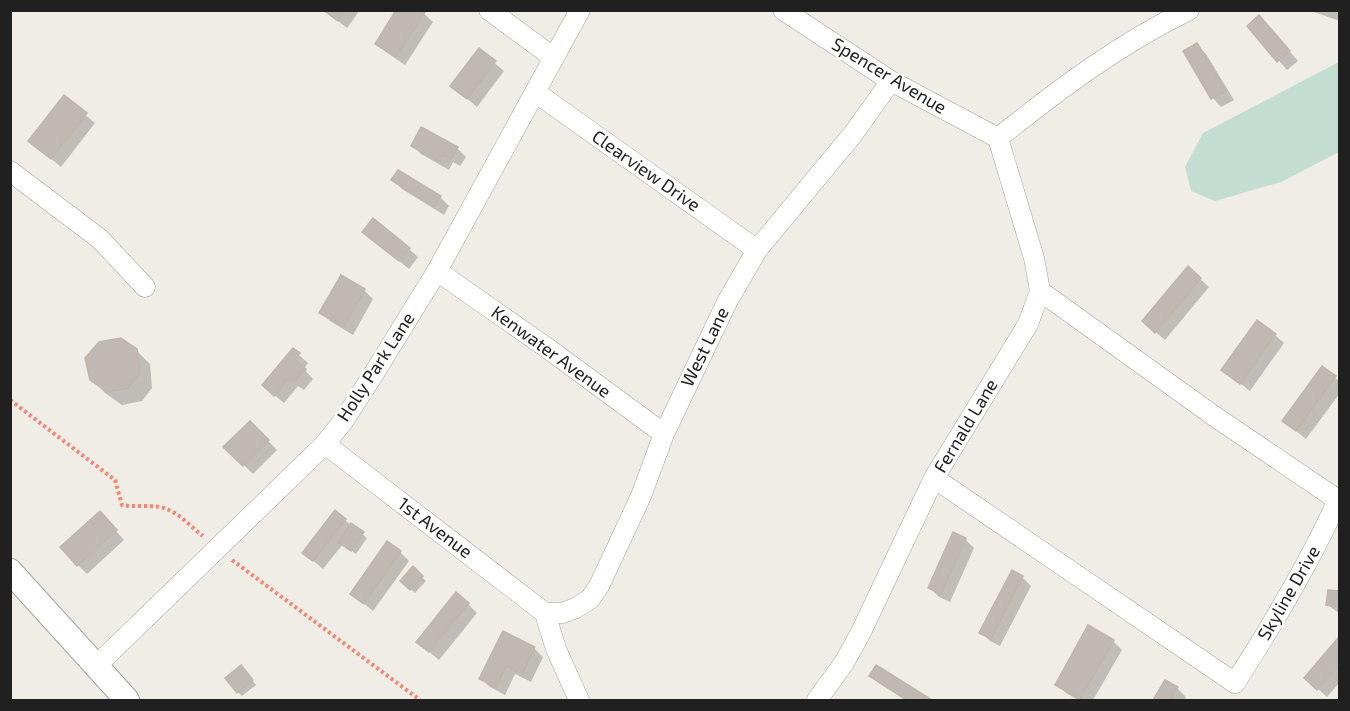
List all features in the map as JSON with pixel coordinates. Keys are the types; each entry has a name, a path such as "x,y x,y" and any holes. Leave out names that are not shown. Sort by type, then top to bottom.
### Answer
{"street":[{"path":"489,10 554,58"},
{"name":"Holly Park Lane","path":"96,665 325,444 344,420 437,271 580,10"},
{"name":"Spencer Avenue","path":"783,10 891,81 998,138"},
{"path":"1040,291 1031,248 998,138 1066,83 1129,42 1189,10"},
{"name":"West Lane","path":"545,613 562,613 576,609 590,599 599,586 641,496 664,434 727,302 757,250 853,134 891,81"},
{"name":"Clearview Drive","path":"535,93 757,250"},
{"path":"10,171 100,239 145,287"},
{"name":"Kenwater Avenue","path":"437,271 664,434"},
{"name":"Fernald Lane","path":"817,700 844,663 861,632 934,478 1028,324 1040,291"},
{"name":"Skyline Drive","path":"934,478 1235,683 1321,538 1338,500 1214,416 1040,291"},
{"name":"1st Avenue","path":"325,444 545,613"},
{"path":"10,571 128,700"},
{"path":"545,613 556,649 579,700"}],"path":[{"path":"10,400 116,480 122,505 150,506 168,510 218,547 240,567 420,700"}],"green space":[{"path":"1339,62 1339,152 1281,182 1215,201 1191,191 1185,167 1203,133"}],"building":[{"path":"323,10 345,10 338,21"},
{"path":"396,10 425,12 396,57 375,44"},
{"path":"1259,15 1290,51 1277,62 1247,26"},
{"path":"1197,43 1226,91 1211,99 1183,51"},
{"path":"479,48 496,61 467,99 450,86"},
{"path":"64,95 87,113 51,159 28,141"},
{"path":"421,127 458,147 451,159 444,155 440,162 411,146"},
{"path":"398,170 441,196 434,207 391,180"},
{"path":"373,218 410,248 399,261 362,232"},
{"path":"1188,266 1201,278 1155,333 1142,321"},
{"path":"341,275 365,289 344,327 319,313"},
{"path":"1257,320 1276,334 1240,384 1221,370"},
{"path":"121,338 137,349 140,374 128,388 108,392 90,380 85,358 99,342"},
{"path":"293,348 300,353 295,360 306,369 294,382 289,378 274,396 262,385"},
{"path":"1322,366 1336,376 1296,431 1282,421"},
{"path":"250,421 269,440 243,466 223,447"},
{"path":"335,510 346,519 313,561 302,553"},
{"path":"100,511 117,530 77,566 60,547"},
{"path":"351,523 364,532 351,551 338,542"},
{"path":"953,532 966,538 941,594 928,588"},
{"path":"387,541 401,551 364,604 350,594"},
{"path":"413,566 423,576 410,590 400,581"},
{"path":"1012,570 1023,576 991,639 979,633"},
{"path":"1328,590 1340,591 1340,607 1326,605"},
{"path":"456,592 469,603 429,652 416,642"},
{"path":"1088,625 1114,640 1080,699 1055,685"},
{"path":"503,631 535,647 522,674 506,666 496,687 479,679"},
{"path":"1339,637 1340,664 1317,690 1304,678"},
{"path":"241,665 253,680 237,693 225,678"},
{"path":"876,665 932,700 908,700 869,676"},
{"path":"1165,680 1178,687 1170,700 1153,700"}]}
